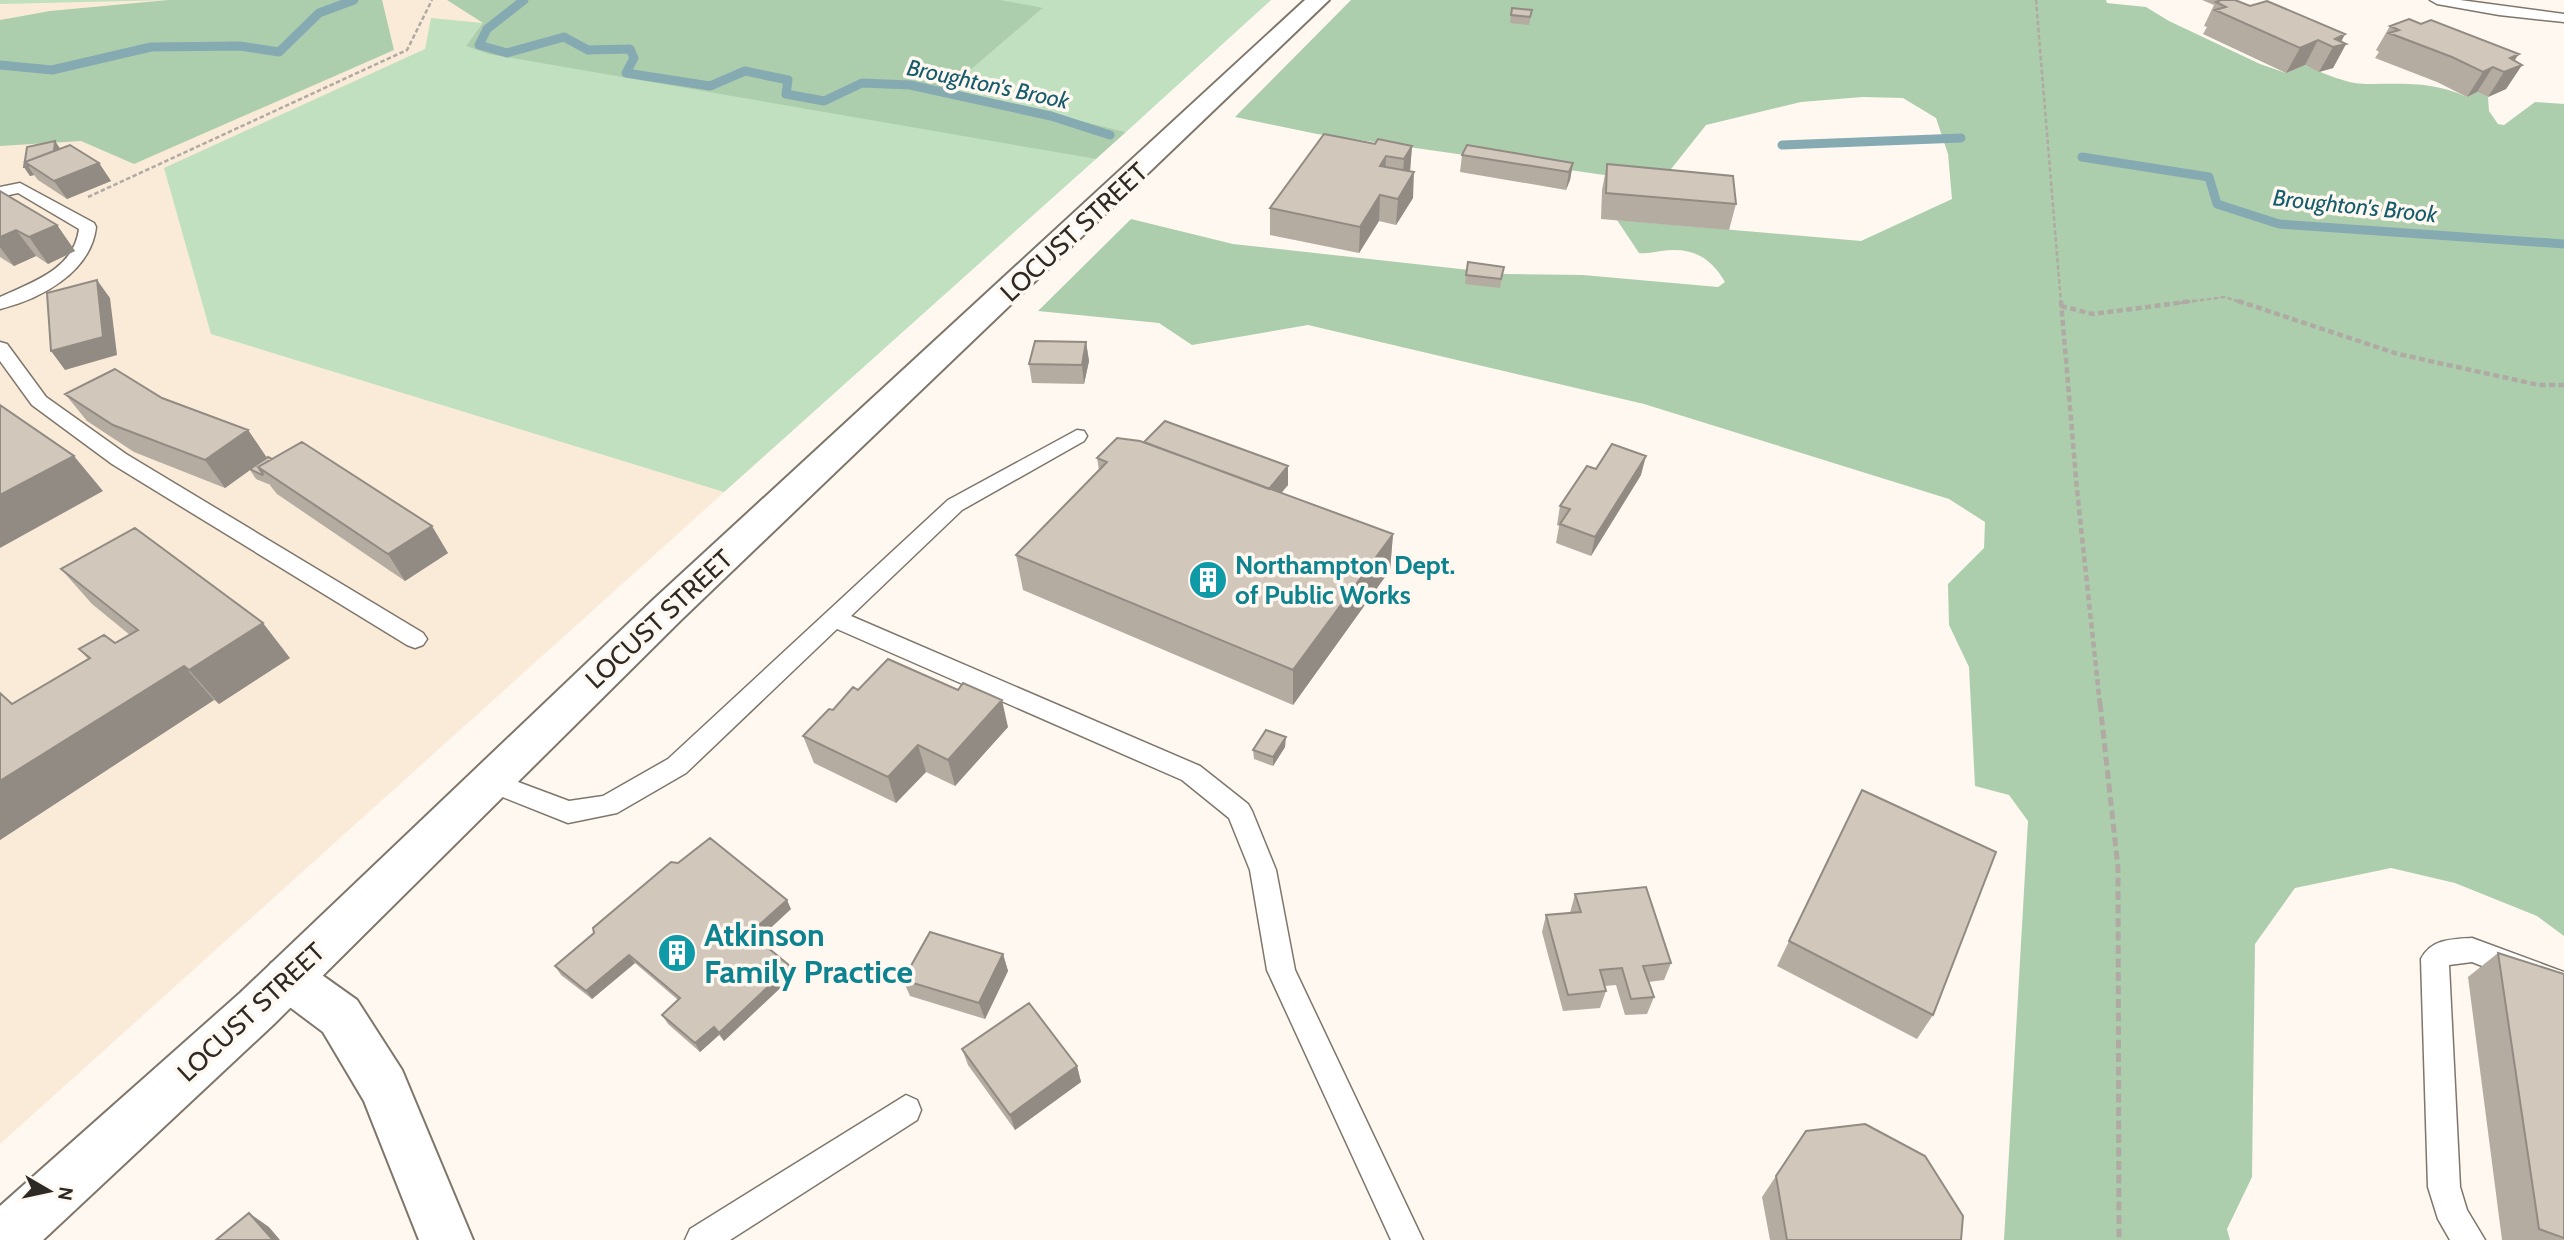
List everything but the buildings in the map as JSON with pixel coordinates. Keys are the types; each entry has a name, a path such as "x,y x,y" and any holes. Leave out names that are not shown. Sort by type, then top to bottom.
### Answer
{"main road":[{"name":"LOCUST STREET","path":"2,1240 288,978 674,603 1127,183 1318,0"},
{"path":"288,978 340,1016 384,1087 446,1240"}],"lane":[{"path":"2438,0 2499,11 2564,18"},
{"path":"0,192 20,188 88,227 89,242 74,264 52,279 0,304"},
{"path":"0,348 39,401 119,459 415,639"},
{"path":"489,781 568,812 608,806 677,766 955,506 1077,436"},
{"path":"834,618 1191,773 1239,811 1263,870 1281,970 1407,1240"},
{"path":"2469,1240 2454,1219 2444,1187 2435,959 2448,951 2472,950 2564,985"},
{"path":"701,1240 906,1110"}],"path":[{"path":"58,210 407,50 432,0"},
{"path":"2036,0 2077,490 2118,868 2119,1240"},
{"path":"2061,306 2093,314 2225,297 2398,354 2539,385 2564,385"}],"shaded area":[{"path":"0,0 1271,0 0,1144"}],"green space":[{"path":"0,0 168,0 0,4"},
{"path":"168,0 382,0 394,50 134,164 81,141 0,146 0,20 50,11"},
{"path":"447,0 1001,0 1043,8 949,88 1126,132 1096,159 489,54 466,46 483,23"},
{"path":"1001,0 1271,0 1126,132 948,88 1042,9"},
{"path":"1351,0 2106,0 2107,3 2146,7 2169,21 2260,64 2286,73 2305,65 2335,78 2359,84 2430,86 2467,97 2477,92 2488,97 2489,111 2498,124 2504,125 2535,102 2564,104 2564,936 2537,916 2455,883 2391,868 2295,888 2255,944 2252,1177 2227,1229 2230,1240 2004,1240 2028,821 2009,795 1975,786 1969,667 1949,625 1948,584 1984,548 1985,522 1949,499 1644,404 1308,325 1192,345 1159,323 1038,311 1131,219 1233,244 1506,274 1583,275 1718,287 1725,282 1713,266 1699,255 1682,250 1639,253 1617,220 1861,241 1952,199 1948,154 1936,118 1903,98 1863,97 1801,102 1706,125 1660,183 1317,134 1235,117"},
{"path":"431,18 483,23 790,103 1096,159 724,492 211,334 164,168 425,49"}],"waterway":[{"name":"Broughton's Brook","path":"0,65 52,70 151,47 240,46 279,52 319,13 354,0"},
{"name":"Broughton's Brook","path":"524,0 487,29 479,45 507,53 564,37 588,50 630,49 634,58 626,73 710,86 745,71 788,80 786,94 824,101 862,83 910,85 1051,116 1110,135"},
{"name":"Broughton's Brook","path":"1782,145 1961,138"},
{"name":"Broughton's Brook","path":"2082,157 2209,177 2217,204 2279,224 2564,244"}],"place":[{"name":"Northampton Dept. of Public Works","path":"1208,580"},
{"name":"Atkinson Family Practice","path":"677,953"}]}
